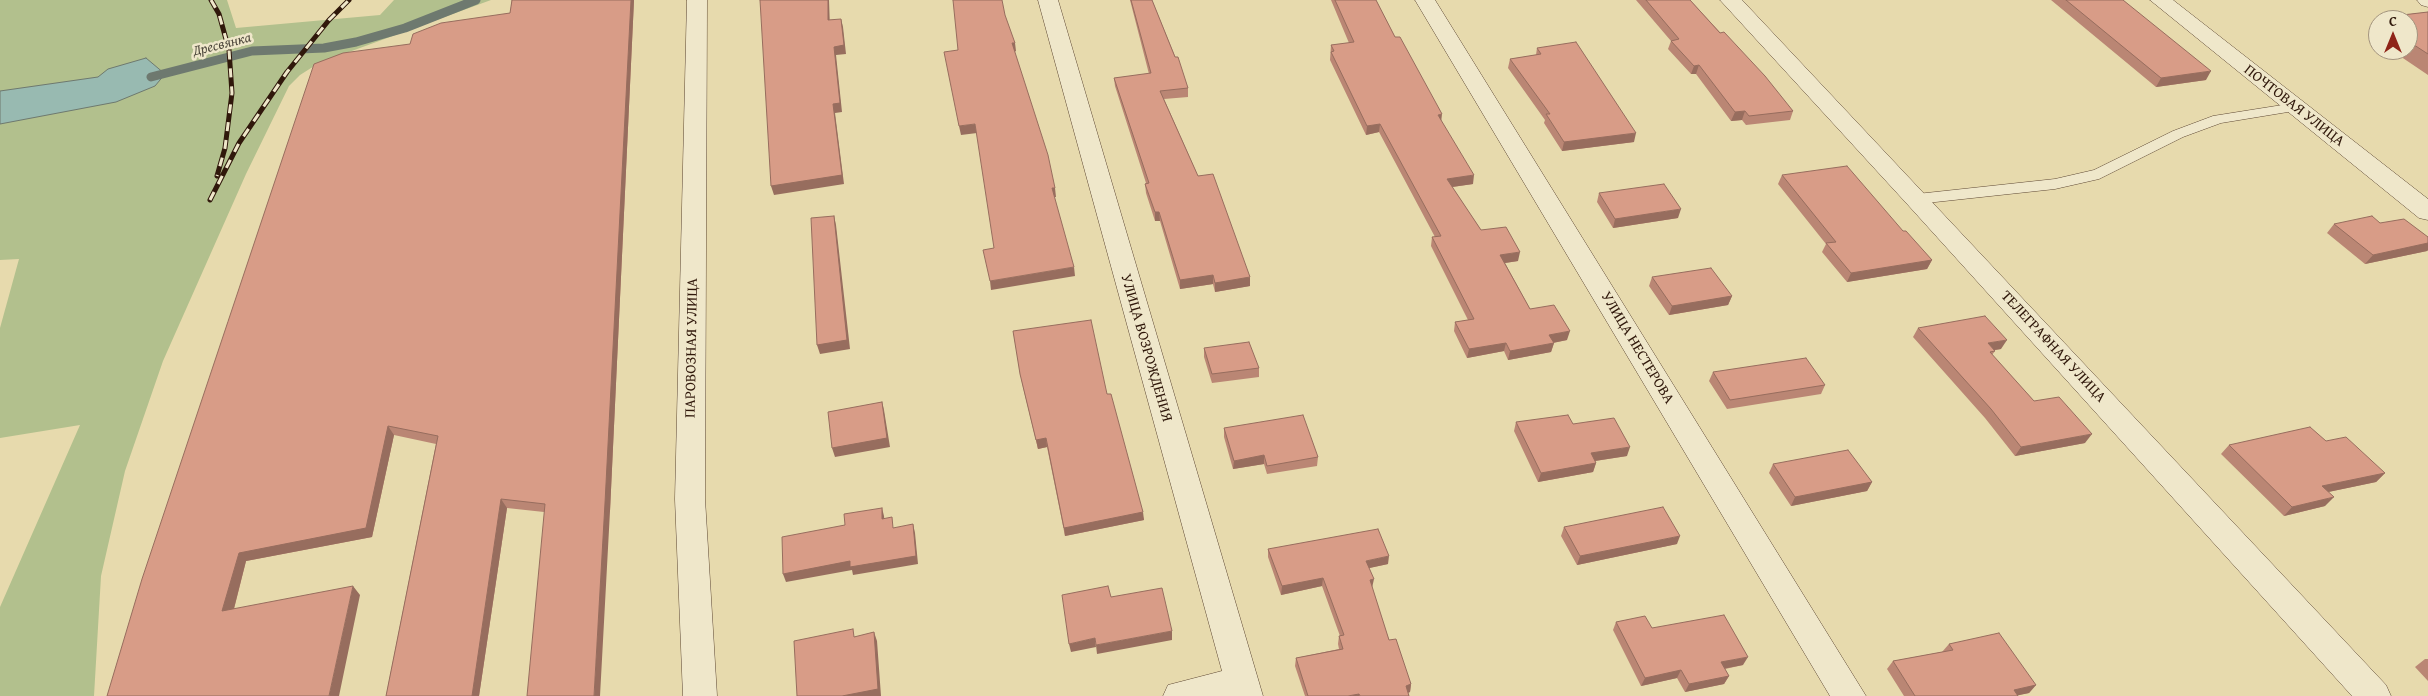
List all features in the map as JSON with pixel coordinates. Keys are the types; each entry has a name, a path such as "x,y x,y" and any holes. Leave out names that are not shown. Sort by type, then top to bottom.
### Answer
{"street":[{"name":"ПАРОВОЗНАЯ УЛИЦА","path":"697,0 690,499 700,696"},
{"name":"УЛИЦА ВОЗРОЖДЕНИЯ","path":"1048,0 1243,689"},
{"name":"УЛИЦА НЕСТЕРОВА","path":"1425,0 1849,696"},
{"name":"ТЕЛЕГРАФНАЯ УЛИЦА","path":"1730,0 1917,199 2374,696"},
{"name":"ПОЧТОВАЯ УЛИЦА","path":"2160,0 2428,212"},
{"path":"1180,696 1243,689"}],"lane":[{"path":"1917,199 2055,184 2099,174 2178,134 2218,119 2295,107"}],"green space":[{"path":"0,0 227,0 236,28 380,15 394,0 491,0 319,63 300,75 289,86 246,174 163,361 125,471 101,576 94,696 0,696 0,607 80,425 0,438 0,328 19,259 0,260"}],"water":[{"path":"146,58 165,74 155,86 116,102 0,124 0,91 98,77 108,69"}],"building":[{"path":"512,0 631,0 594,696 527,696 545,504 501,499 472,696 386,696 438,436 388,426 366,528 239,553 222,611 353,586 329,696 107,696 142,579 314,64 343,53 410,44 413,34 441,23 510,13"},
{"path":"760,0 828,0 828,20 841,19 844,45 834,47 840,103 833,104 842,175 771,186"},
{"path":"953,0 1002,0 1015,43 1012,43 1048,155 1055,188 1052,188 1074,267 990,281 983,250 994,248 975,124 959,126 944,52 958,50"},
{"path":"1131,0 1152,0 1175,57 1178,57 1188,88 1160,91 1198,176 1213,174 1250,277 1215,283 1213,275 1180,280 1159,212 1155,212 1145,184 1149,183 1114,78 1151,73"},
{"path":"1335,0 1376,0 1395,37 1400,37 1442,114 1438,115 1474,175 1447,179 1481,230 1506,227 1520,252 1500,255 1530,309 1554,305 1570,331 1549,335 1554,343 1510,351 1506,343 1469,349 1455,322 1474,319 1432,237 1441,236 1380,124 1367,126 1331,52 1334,51 1331,45 1354,42"},
{"path":"1646,0 1690,0 1720,33 1724,32 1765,76 1793,111 1749,116 1745,111 1735,112 1699,65 1694,66 1671,41 1679,39"},
{"path":"2066,0 2123,0 2211,71 2161,78"},
{"path":"2428,12 2428,54 2418,48 2418,13"},
{"path":"1576,42 1636,133 1564,142 1546,114 1550,114 1510,59 1541,54 1537,48"},
{"path":"1847,166 1903,231 1906,231 1932,260 1851,273 1826,243 1836,242 1782,175"},
{"path":"1664,184 1681,209 1615,219 1599,193"},
{"path":"834,216 847,340 817,345 811,218"},
{"path":"2372,216 2380,223 2404,219 2428,237 2428,243 2373,255 2334,224"},
{"path":"1711,268 1732,296 1672,306 1652,277"},
{"path":"1985,316 2007,340 1988,343 1995,351 1990,352 2034,401 2059,397 2092,434 2021,447 1991,409 1918,328"},
{"path":"1091,320 1107,394 1111,394 1143,512 1064,528 1046,438 1036,440 1020,374 1013,331"},
{"path":"1249,342 1259,368 1212,374 1204,348"},
{"path":"1806,358 1825,385 1730,400 1713,372"},
{"path":"882,402 887,438 832,448 828,412"},
{"path":"1303,415 1318,457 1267,466 1264,455 1234,461 1224,428"},
{"path":"1568,415 1573,424 1614,418 1630,447 1591,453 1596,463 1541,473 1516,422"},
{"path":"2310,427 2326,441 2346,437 2385,473 2322,486 2334,497 2292,507 2229,445"},
{"path":"1848,450 1872,482 1795,497 1773,464"},
{"path":"1663,507 1680,536 1580,556 1564,527"},
{"path":"882,508 882,519 892,517 893,528 913,524 916,556 850,567 850,561 783,574 782,537 845,525 844,514"},
{"path":"1378,529 1389,556 1366,561 1374,579 1370,580 1389,640 1396,639 1411,684 1406,686 1409,696 1360,696 1359,694 1348,696 1308,696 1296,658 1343,649 1339,636 1344,635 1323,578 1282,586 1268,549"},
{"path":"1108,586 1111,597 1162,588 1172,631 1096,645 1095,638 1069,644 1062,595"},
{"path":"1724,615 1748,657 1721,662 1729,676 1689,684 1681,670 1645,678 1616,622 1645,616 1652,628"},
{"path":"853,629 854,637 874,632 878,689 842,696 797,696 794,641"},
{"path":"1999,633 2036,685 2014,690 2018,696 1915,696 1893,661 1953,650 1949,644"}],"waterway":[{"name":"Дресвянка","path":"151,77 252,51 324,48 356,42 405,28 476,0"}],"railway":[{"path":"211,0 219,14 229,50 232,93 225,148 217,176"},
{"path":"210,200 239,143 287,72 329,20 349,0"}]}
